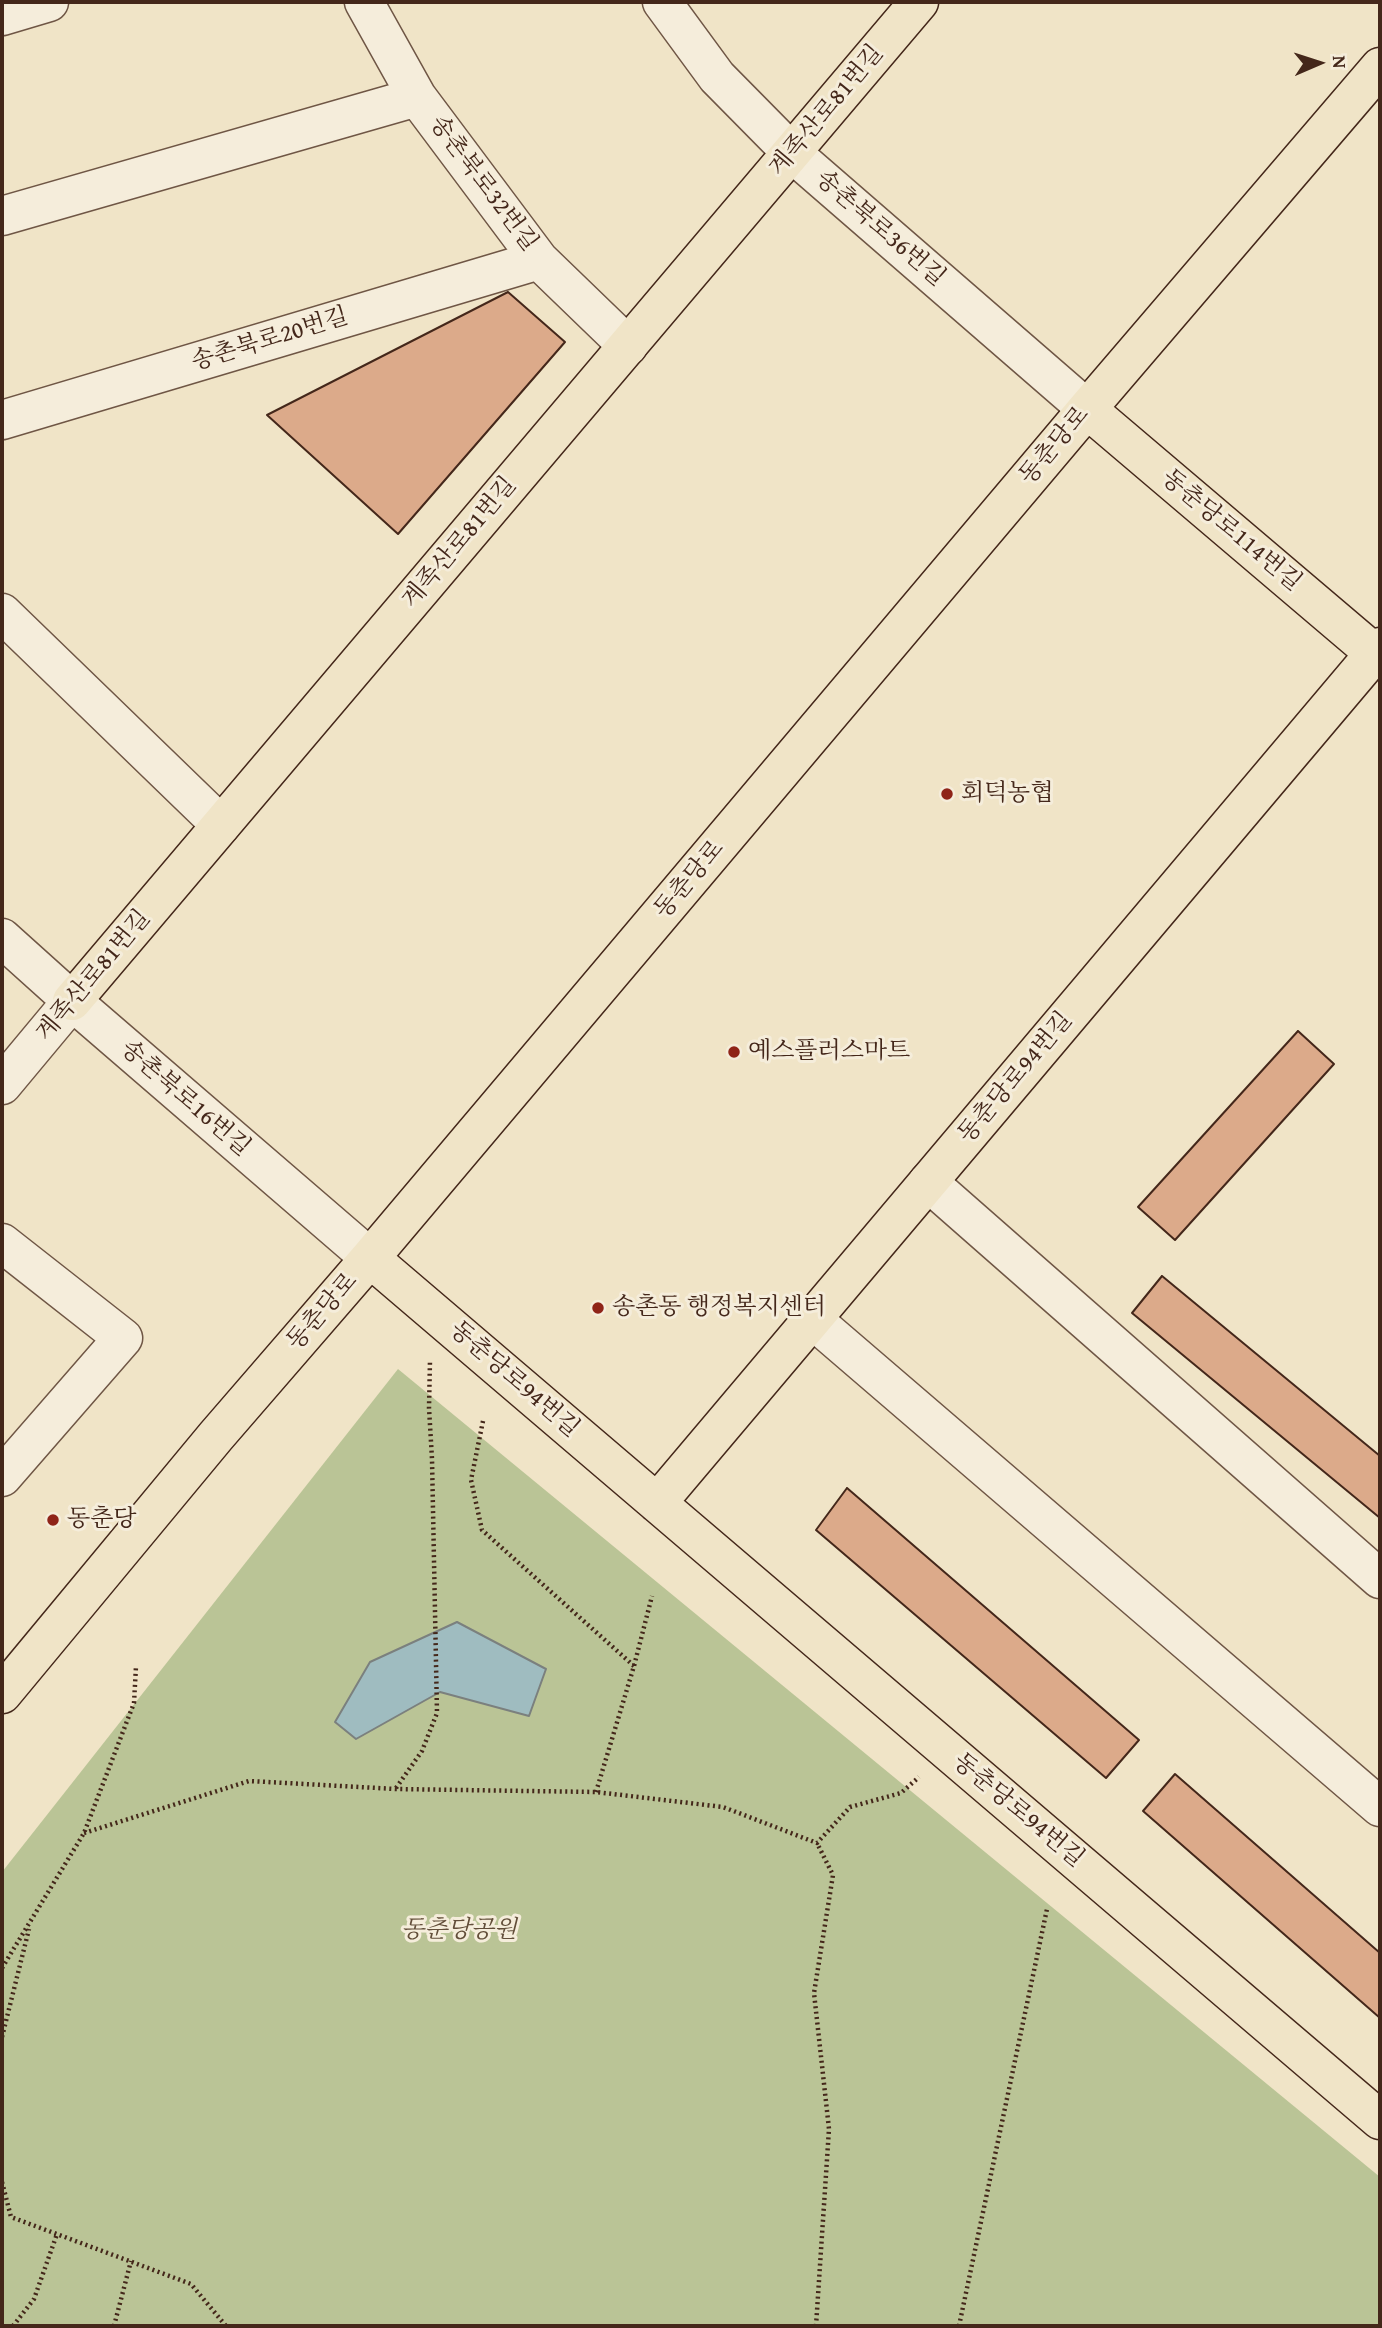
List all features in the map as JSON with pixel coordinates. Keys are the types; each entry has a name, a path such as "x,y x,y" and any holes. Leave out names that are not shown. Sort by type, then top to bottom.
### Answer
{"main road":[{"name":"계족산로81번길","path":"72,1001 919,2"},
{"name":"동춘당로","path":"2,1694 216,1436 1380,67"},
{"name":"동춘당로114번길","path":"1087,409 1378,653"},
{"name":"동춘당로94번길","path":"657,1503 1378,653"},
{"name":"동춘당로94번길","path":"370,1258 1380,2120"}],"street":[{"path":"2,16 49,2"},
{"name":"송촌북로32번길","path":"364,2 417,97 539,260 628,346"},
{"name":"송촌북로36번길","path":"662,2 717,77 792,153 1087,409"},
{"path":"2,216 417,97"},
{"name":"송촌북로20번길","path":"2,420 539,260"},
{"path":"2,613 221,825"},
{"name":"송촌북로16번길","path":"2,938 370,1258"},
{"name":"계족산로81번길","path":"2,1085 72,1001"},
{"path":"928,1182 1380,1579"},
{"path":"2,1243 123,1338 2,1477"},
{"path":"812,1319 1380,1807"}],"path":[{"path":"396,1789 422,1751 437,1713 429,1408 432,1311"},
{"path":"483,1421 471,1480 482,1530 634,1666"},
{"path":"597,1792 652,1596"},
{"path":"2,1968 84,1833 134,1703 136,1665"},
{"path":"817,1843 850,1807 901,1793 928,1770"},
{"path":"84,1833 248,1781 396,1789 597,1792 723,1807 817,1843 833,1875 814,1993 829,2129 816,2326"},
{"path":"959,2326 1048,1909"},
{"path":"2,2037 30,1924"},
{"path":"2,2182 11,2217 191,2284 226,2326"},
{"path":"13,2326 34,2299 57,2234"},
{"path":"114,2326 131,2262"}],"green space":[{"name":"동춘당공원","path":"398,1369 1380,2177 1380,2326 2,2326 2,1872"}],"water":[{"path":"457,1622 546,1669 529,1716 440,1692 356,1739 335,1722 370,1662"}],"building":[{"path":"508,292 565,342 398,534 267,415"},
{"path":"1298,1031 1334,1064 1175,1240 1138,1207"},
{"path":"1162,1276 1380,1456 1380,1518 1132,1313"},
{"path":"847,1488 1139,1740 1106,1778 816,1530"},
{"path":"1175,1774 1380,1953 1380,2018 1143,1811"}],"place":[{"name":"회덕농협","path":"947,794"},
{"name":"예스플러스마트","path":"734,1052"},
{"name":"송촌동 행정복지센터","path":"598,1308"},
{"name":"동춘당","path":"53,1520"}]}
